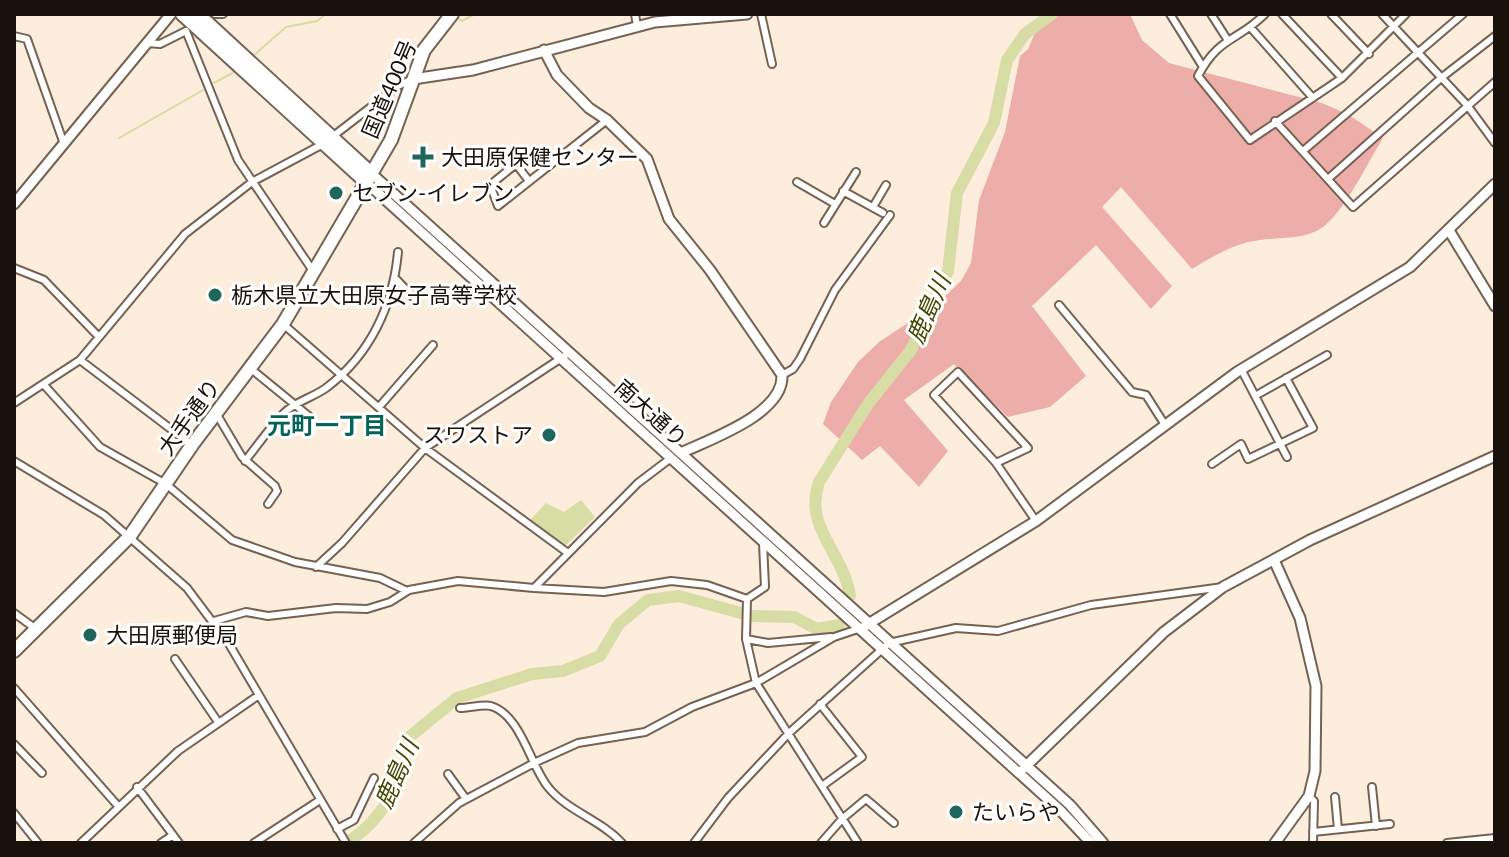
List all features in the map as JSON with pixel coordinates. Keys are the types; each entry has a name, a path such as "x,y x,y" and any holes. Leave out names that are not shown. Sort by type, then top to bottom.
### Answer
{"highway":[{"name":"南大通り","path":"182,14 328,140"},
{"name":"南大通り","path":"198,14 369,178"},
{"name":"国道400号","path":"369,178 397,126 424,50 452,14"},
{"name":"大手通り","path":"14,651 130,536 192,445 283,324 369,178"}],"street":[{"path":"14,204 171,14"},
{"path":"215,14 223,14"},
{"path":"635,14 637,26"},
{"path":"14,403 45,386 80,360 185,234 252,182 328,140 398,86 413,79 473,70 637,26 747,14"},
{"path":"761,14 772,64"},
{"path":"1170,14 1203,67"},
{"path":"1211,14 1227,39"},
{"path":"1265,14 1251,28 1227,39 1207,57 1198,76 1250,140 1342,78 1406,14"},
{"path":"1282,14 1342,78"},
{"path":"1331,14 1369,54"},
{"path":"1382,14 1467,105 1495,143"},
{"path":"1303,151 1463,14"},
{"path":"1251,28 1312,97"},
{"path":"147,43 160,44 186,31 232,146 252,182 315,274"},
{"path":"14,36 27,39 64,144"},
{"path":"1328,179 1441,78 1495,36"},
{"path":"534,588 638,483 676,455 759,412 778,393 782,375 710,270 669,219 647,159 557,75 544,50"},
{"path":"1275,121 1353,207 1495,82"},
{"path":"529,181 516,164 495,181 492,190 498,206 607,120"},
{"path":"824,223 856,172"},
{"name":"南大通り","path":"369,178 869,625 885,647"},
{"path":"797,182 835,204"},
{"path":"414,843 466,799 536,762 578,743 645,732 692,707 756,683 834,637 869,625 1036,521 1241,369 1410,267 1450,232 1495,184"},
{"path":"873,207 886,185"},
{"path":"782,375 793,369 800,359 835,290 886,214 843,191"},
{"path":"1450,232 1495,306"},
{"path":"245,461 295,405 343,375 375,334 396,279 398,252"},
{"path":"14,268 44,280 99,337"},
{"path":"396,279 417,301"},
{"path":"1059,305 1132,392 1146,395 1165,425"},
{"path":"283,324 425,448 568,553"},
{"path":"379,407 433,345"},
{"path":"1255,396 1327,355"},
{"path":"316,567 342,543 425,448 565,356"},
{"path":"80,360 192,445"},
{"path":"250,368 310,417"},
{"path":"1241,369 1287,457"},
{"path":"996,463 1028,448 958,372 934,395 996,463 1036,521"},
{"path":"1212,464 1241,444 1248,459 1313,428 1286,378"},
{"path":"45,386 100,447 166,484 232,540 316,567 380,578 407,591"},
{"path":"216,413 245,461 275,486 277,491 268,504"},
{"name":"南大通り","path":"676,455 763,543 1022,770 1091,843"},
{"path":"1022,770 1164,632 1223,587 1495,456"},
{"path":"14,461 104,515 176,576 214,621 346,843"},
{"path":"747,599 765,587 763,543"},
{"path":"1274,560 1300,618 1316,686 1315,771 1309,796 1275,843"},
{"path":"214,621 246,612 268,616 336,608 367,609 390,602 407,591 458,581 604,592 671,581 707,585 747,599"},
{"path":"694,843 728,798 789,733 885,647 956,628 998,631 1091,605 1223,587"},
{"path":"747,599 746,639 756,683 856,842"},
{"path":"14,613 36,629"},
{"path":"746,639 768,643 834,637"},
{"path":"175,659 218,722"},
{"path":"14,688 118,806"},
{"path":"81,843 137,787 218,722 259,695"},
{"path":"820,704 862,757 822,786"},
{"path":"460,708 491,706 501,713 523,738 546,785 556,795 608,827 622,843"},
{"path":"14,744 42,773"},
{"name":"南大通り","path":"1022,770 1070,805 1103,843"},
{"path":"448,774 466,799"},
{"path":"337,829 354,820 374,778"},
{"path":"137,787 179,843"},
{"path":"1372,787 1376,826"},
{"path":"1309,796 1314,801 1313,843"},
{"path":"1335,797 1338,829"},
{"path":"821,843 842,819 866,799 894,823"},
{"path":"254,843 320,800"},
{"path":"14,813 38,843"},
{"path":"1313,832 1390,824"},
{"path":"161,843 173,835"},
{"path":"1447,843 1495,838"}],"shaded area":[{"path":"1043,14 1130,14 1142,40 1169,63 1322,103 1349,115 1383,138 1346,200 1320,229 1298,237 1242,244 1192,269 1121,187 1102,207 1172,286 1151,309 1096,245 1032,306 1086,376 1050,407 1008,417 954,364 904,400 948,451 919,487 880,446 862,460 823,424 831,402 858,362 879,342 938,303 961,281 971,263 979,200 1005,132 1020,56 1028,49"},
{"path":"581,500 595,517 565,546 530,520 546,503 564,512"}],"waterway":[{"path":"253,56 286,27 317,21 326,14"},
{"path":"457,18 462,21 475,14"},
{"name":"鹿島川","path":"850,596 816,513 815,498 819,482 868,404 911,350 948,271 957,193 994,123 1007,60 1025,34 1052,14"},
{"path":"214,83 236,71"},
{"path":"119,138 205,89"},
{"name":"鹿島川","path":"351,840 383,809 399,782 407,753 407,739 457,698 532,674 563,671 600,656 619,624 648,600 679,596 741,613"},
{"name":"鹿島川","path":"753,616 794,617 817,629 839,625"}],"place":[{"name":"大田原保健センター","path":"423,157"},
{"name":"セブン-イレブン","path":"336,193"},
{"name":"栃木県立大田原女子高等学校","path":"215,295"},
{"name":"スワストア","path":"549,435"},
{"name":"大田原郵便局","path":"90,635"},
{"name":"たいらや","path":"956,812"}],"district":[{"name":"元町一丁目","path":"327,426"}]}
